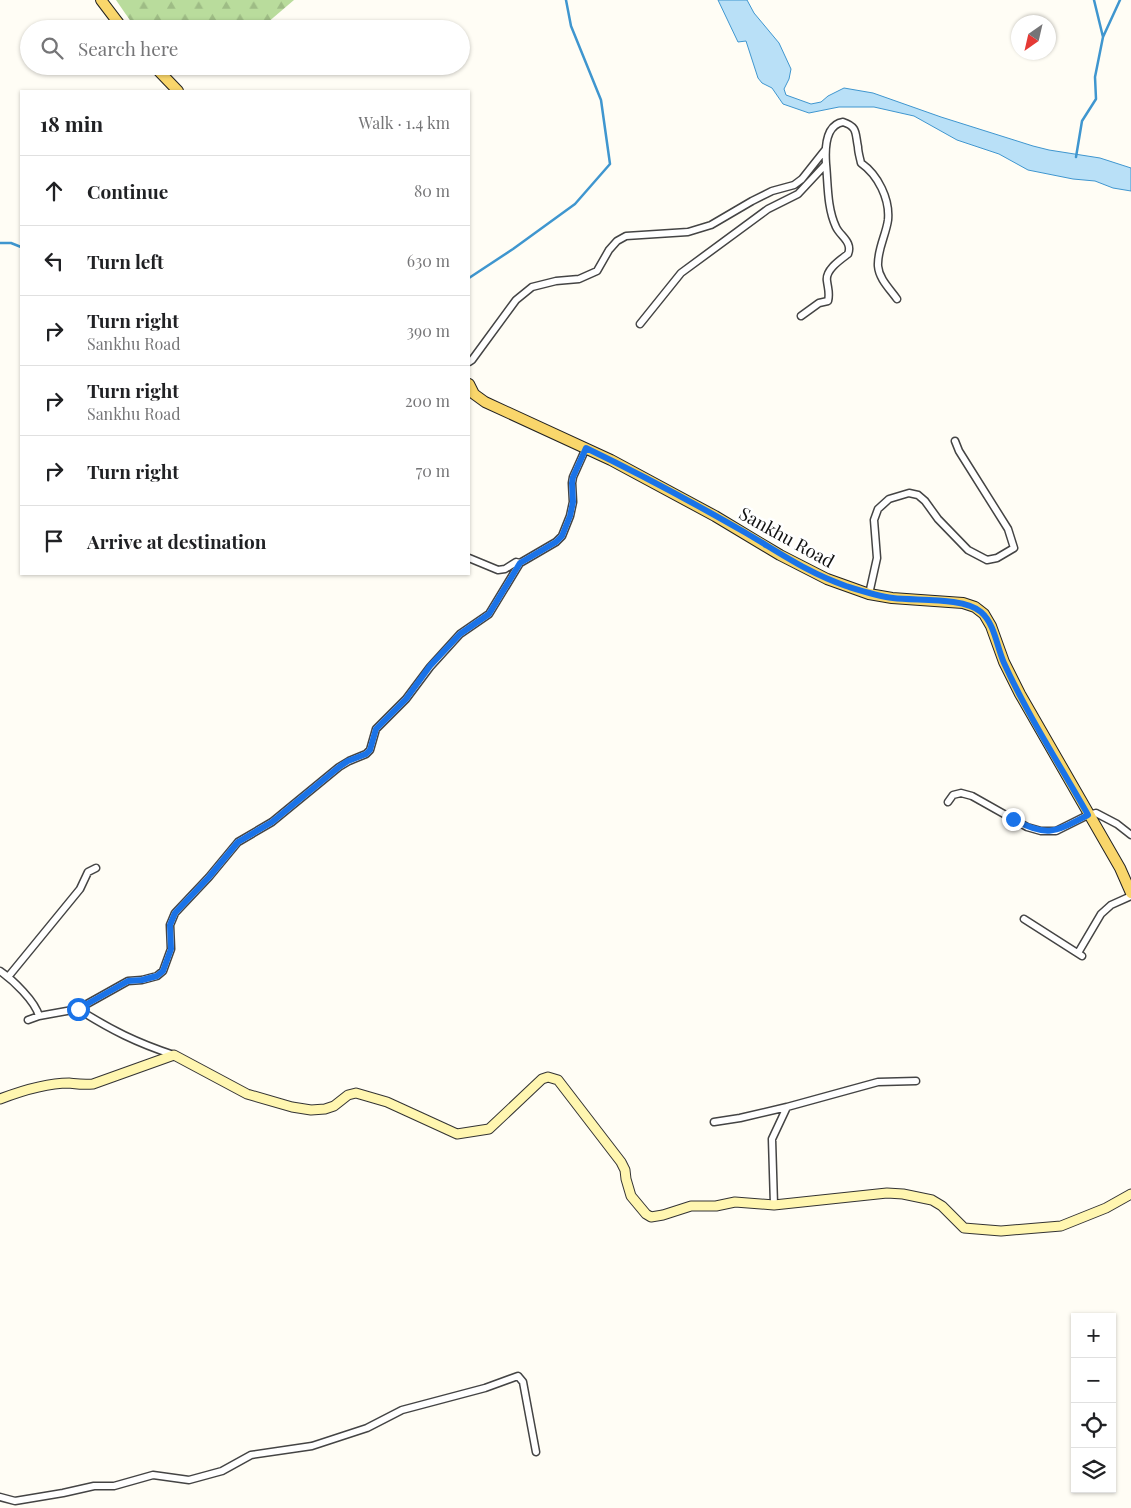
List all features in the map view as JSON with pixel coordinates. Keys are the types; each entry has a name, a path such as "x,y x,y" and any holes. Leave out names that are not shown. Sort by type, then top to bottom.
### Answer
{"main road":[{"path":"101,0 116,20"},
{"path":"163,75 177,90"},
{"name":"Sankhu Road","path":"470,386 474,394 485,402 586,448 715,516 808,571 869,594 892,598 963,603 975,607 984,614 991,626 1004,662 1020,694 1120,868 1131,895"}],"street":[{"path":"801,316 819,303 828,301 830,294 826,280 829,271 850,250 850,245 835,226 829,200 825,150 831,131 839,122 850,124 857,132 857,146 861,163 869,169 877,181 887,202 888,220 878,266 882,279 897,299"},
{"path":"470,361 516,300 532,287 556,280 579,279 597,271 609,250 618,240 626,236 688,232 711,225 759,197 772,191 794,186 802,180 825,150"},
{"path":"640,324 681,273 768,209 798,194 826,164"},
{"path":"869,594 877,558 874,520 878,509 889,499 909,493 918,495 968,550 987,560 997,558 1014,548 1008,529 959,451 955,441"},
{"path":"28,1020 39,1016 78,1009 128,981 157,976 163,971 171,949 170,925 175,913 209,877 238,842 272,822 339,767 348,761 366,754 370,750 376,729 406,699 430,666 460,634 489,614 520,563 556,542 566,529 573,502 572,483 586,448"},
{"path":"470,558 498,570 505,569 516,562 520,563"},
{"path":"948,802 953,795 961,792 972,796 1027,827 1041,831 1056,830 1088,815 1096,814 1131,834"},
{"path":"8,976 80,888 88,872 96,868"},
{"path":"1024,919 1080,955 1100,914 1106,908 1131,895"},
{"path":"0,971 8,976 37,1008 39,1016"},
{"path":"78,1009 108,1028 139,1043 174,1055 247,1094 292,1107 311,1110 334,1106 348,1095 356,1093 387,1102 457,1134 489,1129 542,1079 548,1077 558,1080 620,1162 625,1170 631,1196 646,1214 652,1216 663,1215 691,1206 716,1206 735,1202 774,1204 887,1193 932,1200 942,1206 964,1228 1001,1231 1061,1226 1106,1208 1131,1194"},
{"path":"0,1100 12,1094 52,1085 70,1083 81,1085 93,1084 174,1055"},
{"path":"714,1122 740,1118 878,1082 916,1081"},
{"path":"774,1204 772,1139 787,1106"},
{"path":"0,1497 15,1501 63,1494 94,1486 114,1486 153,1475 189,1480 222,1470 251,1455 312,1446 367,1428 402,1410 485,1388 518,1376 524,1382 536,1452"}],"green space":[{"path":"116,0 294,0 271,20 130,20"}],"water":[{"path":"718,0 747,0 754,13 779,43 791,69 784,89 786,95 811,104 821,102 844,88 873,93 1033,146 1100,158 1131,168 1131,191 1113,188 1095,181 1073,179 1028,170 999,154 957,140 914,116 874,107 839,107 809,113 783,104 772,88 762,83 758,78 746,41 738,42"}],"waterway":[{"path":"470,277 575,204 610,164 601,100 571,26 566,0"},
{"path":"1094,0 1103,37"},
{"path":"1076,157 1082,121 1096,99 1095,77 1103,37 1120,0"},
{"path":"0,243 11,243 20,247"}],"route":[{"path":"78,1009 128,981 157,976 163,971 171,949 170,925 175,913 209,877 232,848 244,838 272,822 339,767 348,761 361,757 370,750 376,729 406,699 430,666 460,634 489,614 520,563 556,542 562,536 566,529 573,502 573,477 586,448 715,516 808,571 827,579 869,594 892,598 963,603 975,607 984,614 1020,694 1088,815 1064,828 1041,831 1027,827 1013,819"}]}
